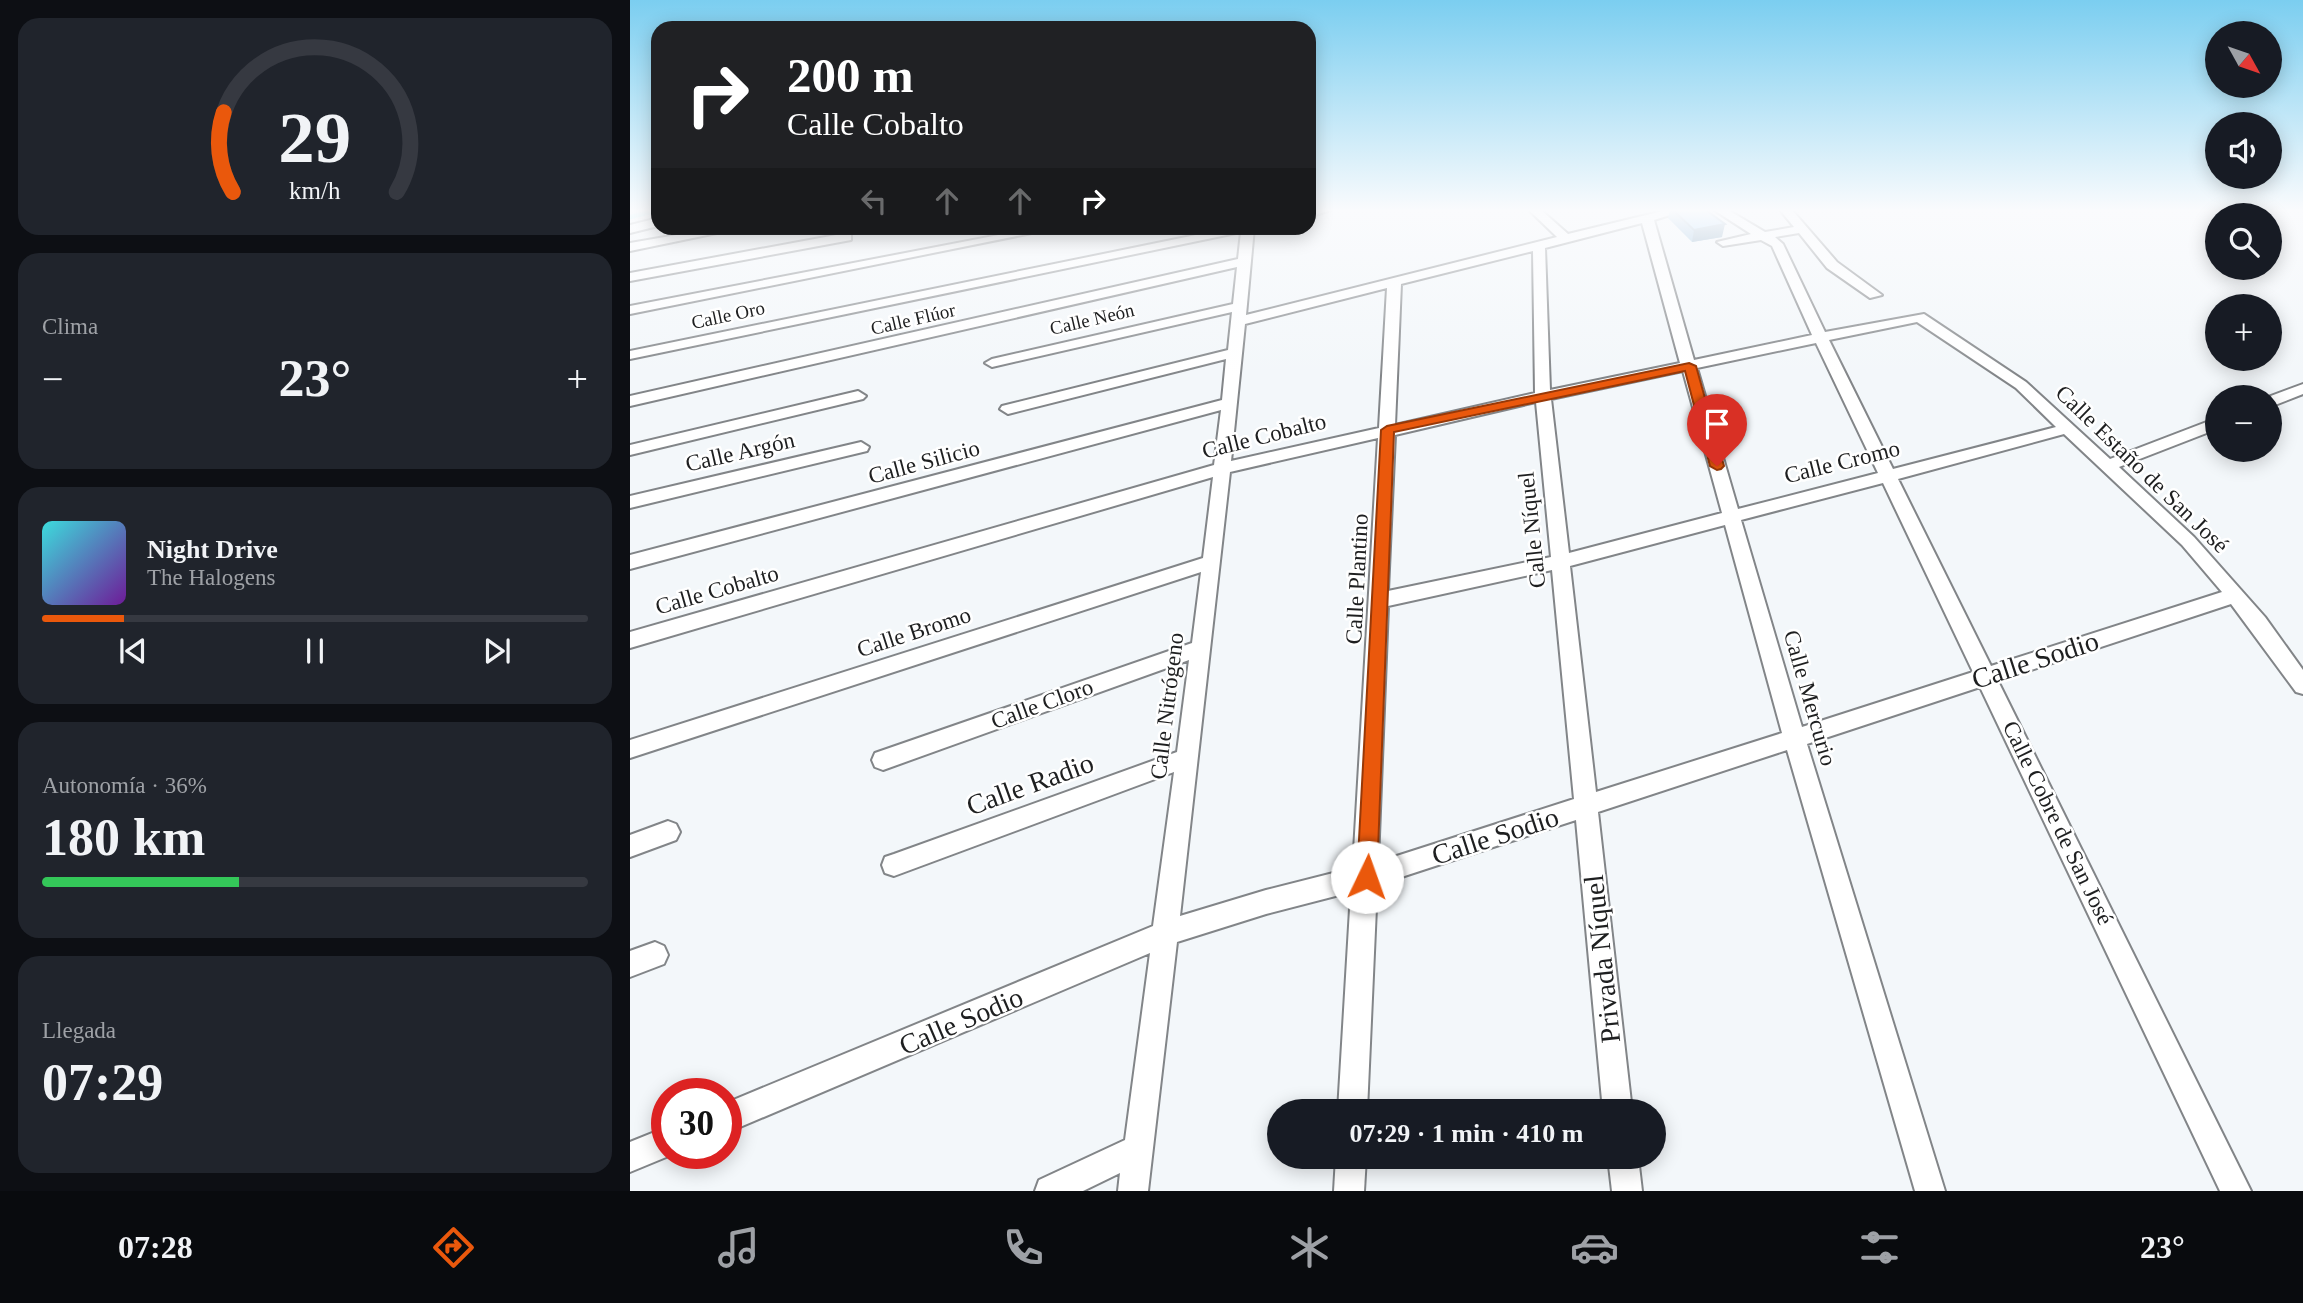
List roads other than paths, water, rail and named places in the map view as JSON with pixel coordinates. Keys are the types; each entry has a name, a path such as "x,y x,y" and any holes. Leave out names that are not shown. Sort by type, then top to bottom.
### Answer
{"street":[{"path":"630,277 692,266"},
{"path":"630,310 858,266"},
{"name":"Calle Oro","path":"630,355 1064,266"},
{"name":"Calle Flúor","path":"630,401 1225,266"},
{"name":"Calle Nitrógeno","path":"1133,1191 1212,562 1245,266"},
{"path":"1241,314 1394,284 1466,266"},
{"name":"Calle Níquel","path":"1540,266 1544,396 1586,807"},
{"name":"Calle Mercurio","path":"1661,266 1794,737 1930,1191"},
{"name":"Calle Cobre de San José","path":"1788,266 2236,1191"},
{"path":"1833,266 1875,295"},
{"name":"Calle Plantino","path":"1354,1099 1381,600 1394,284"},
{"name":"Calle Neón","path":"992,363 1241,314"},
{"name":"Calle Cobalto","path":"630,640 1221,469 1387,430 1919,317"},
{"name":"Calle Estaño de San José","path":"1919,317 2021,385 2109,465 2188,541 2236,595 2303,686"},
{"path":"1008,409 1235,353"},
{"path":"2282,397 2303,389"},
{"path":"630,450 858,396"},
{"name":"Calle Silicio","path":"630,562 1229,403"},
{"path":"2109,465 2205,427"},
{"name":"Calle Cromo","path":"1381,600 1560,562 1730,515 2070,428"},
{"name":"Calle Argón","path":"630,502 861,447"},
{"name":"Calle Bromo","path":"630,749 1212,562"},
{"name":"Calle Sodio","path":"742,1111 1167,933 1299,891 1367,877 2236,595"},
{"name":"Calle Cloro","path":"883,760 1201,648"},
{"name":"Calle Radio","path":"894,865 1186,758"},
{"name":"Privada Níquel","path":"1586,807 1617,1099"},
{"path":"630,846 668,832"},
{"path":"630,964 655,955"},
{"path":"630,1157 651,1148"},
{"path":"1050,1191 1138,1149"},
{"path":"1349,1191 1350,1169"},
{"path":"1624,1169 1627,1191"}]}
